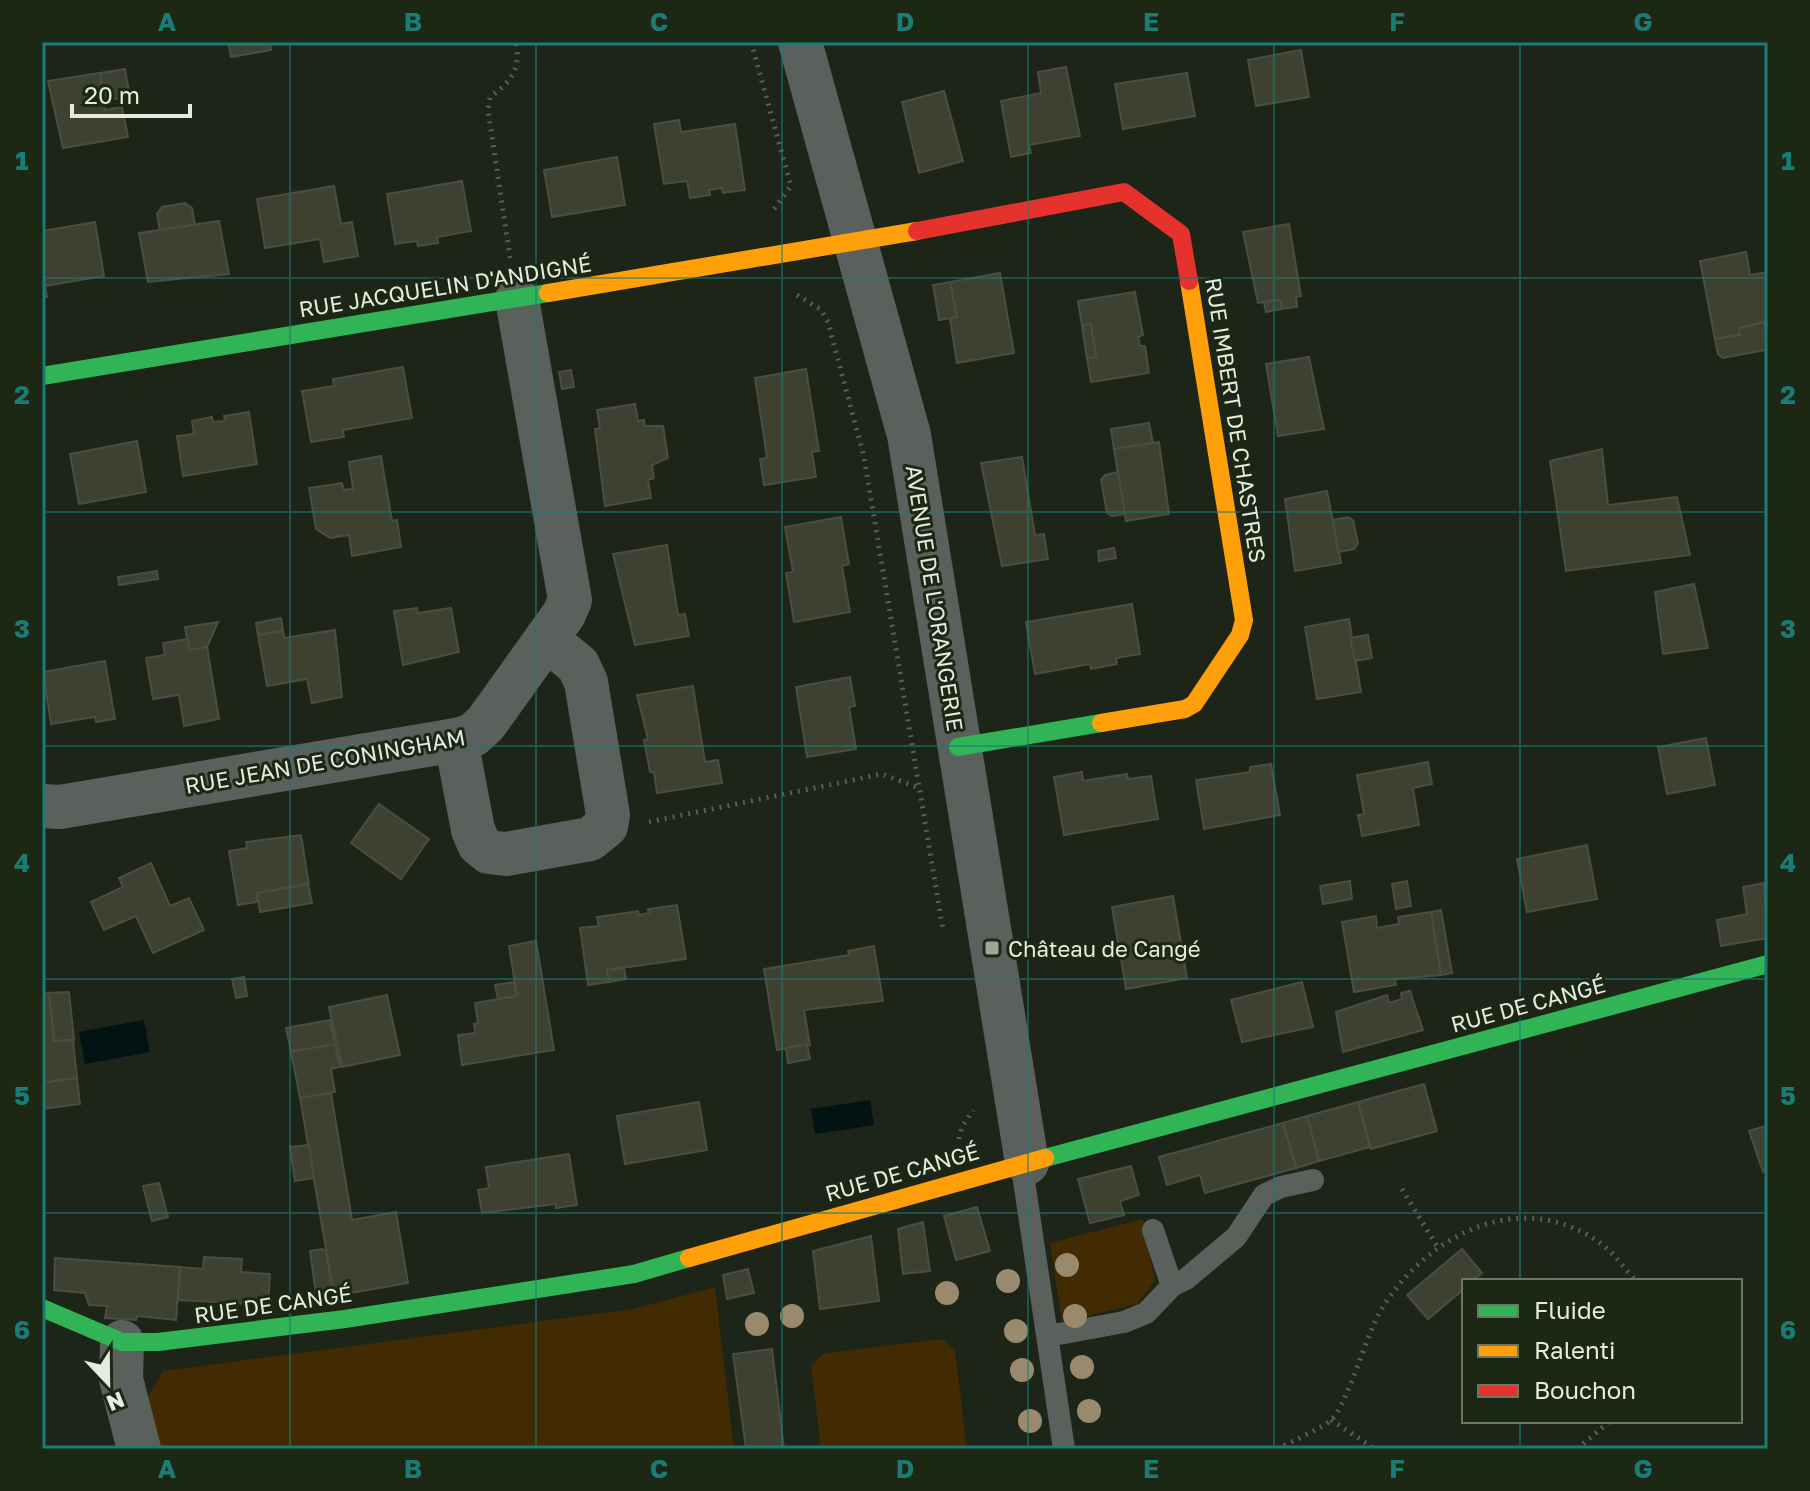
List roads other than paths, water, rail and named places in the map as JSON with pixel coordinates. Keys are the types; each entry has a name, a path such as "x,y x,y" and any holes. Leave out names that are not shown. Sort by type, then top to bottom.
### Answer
{"street":[{"name":"AVENUE DE L'ORANGERIE","path":"800,42 909,435 1027,1163"},
{"name":"RUE IMBERT DE CHASTRES","path":"855,242 1124,192 1177,228 1181,234 1244,620 1240,635 1194,704 1185,709 958,747"},
{"name":"RUE JACQUELIN D'ANDIGNÉ","path":"42,376 855,242"},
{"name":"RUE JEAN DE CONINGHAM","path":"42,806 60,807 456,740 473,735 486,723 570,600 517,299"},
{"path":"456,740 473,830 479,844 489,852 506,854 590,839 606,826 608,815 586,682 578,665 546,639"},
{"name":"RUE DE CANGÉ","path":"42,1308 122,1342 216,1336 634,1274 970,1178 1768,964"},
{"path":"122,1342 121,1379 139,1449"}],"lane":[{"path":"1027,1163 1024,1181 1064,1449"},
{"path":"1048,1336 1146,1313 1172,1286 1186,1279 1236,1237 1264,1195 1281,1187 1313,1180"},
{"path":"1153,1230 1172,1286"}],"place":[{"name":"Château de Cangé","path":"992,948"}]}
